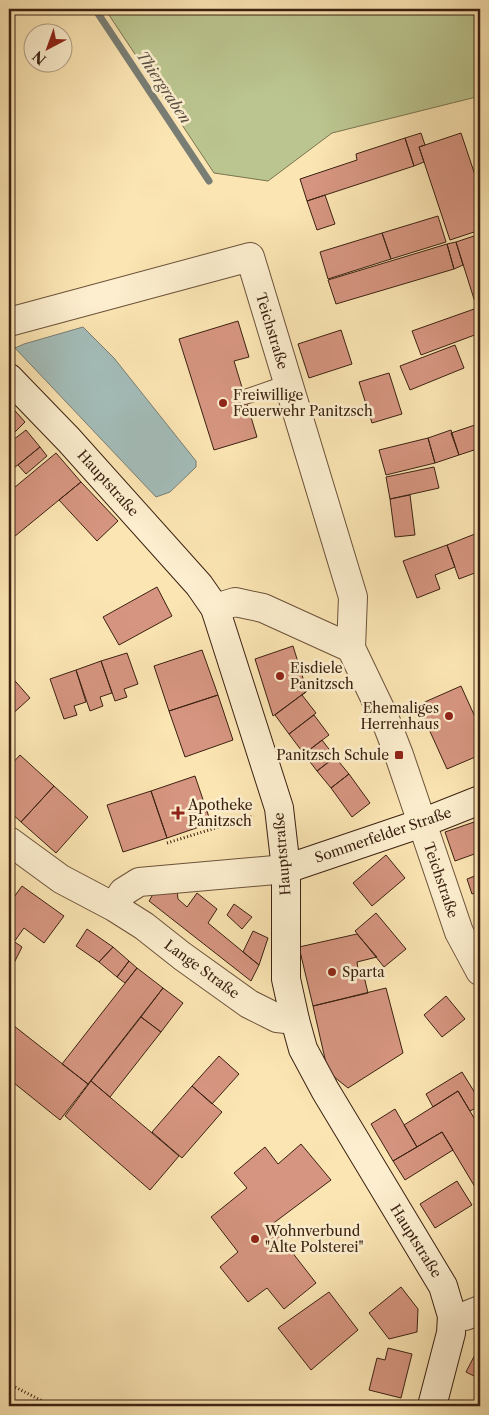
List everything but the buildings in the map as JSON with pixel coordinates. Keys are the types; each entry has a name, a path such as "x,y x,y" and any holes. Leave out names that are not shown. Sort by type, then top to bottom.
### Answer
{"street":[{"name":"Teichstraße","path":"9,322 250,257 353,597 351,648 385,719 459,932 480,970"},
{"name":"Hauptstraße","path":"9,378 76,447 199,585 215,608 279,808 286,869 286,979 303,1049 325,1090 443,1286 452,1316"},
{"path":"215,608 235,602 264,608 351,648"},
{"name":"Sommerfelder Straße","path":"286,869 422,823 480,800"},
{"name":"Lange Straße","path":"9,841 61,879 114,907 144,926 249,1004 277,1018 295,1020"},
{"path":"114,907 123,892 139,882 286,869"},
{"path":"432,1406 451,1333 452,1316 465,1316 480,1310"}],"lane":[{"path":"245,397 288,382"}],"path":[{"path":"166,843 279,808"},
{"path":"9,1384 52,1406"}],"green space":[{"path":"105,9 480,9 480,96 332,133 268,181 214,173"}],"water":[{"path":"83,327 114,358 196,461 196,467 170,492 156,497 15,348"}],"waterway":[{"name":"Thiergraben","path":"95,9 209,181"}],"place":[{"name":"Freiwillige Feuerwehr Panitzsch","path":"223,403"},
{"name":"Eisdiele Panitzsch","path":"280,676"},
{"name":"Ehemaliges Herrenhaus","path":"449,716"},
{"name":"Panitzsch Schule","path":"399,755"},
{"name":"Apotheke Panitzsch","path":"178,813"},
{"name":"Sparta","path":"332,972"},
{"name":"Wohnverbund \"Alte Polsterei\"","path":"255,1239"}]}
